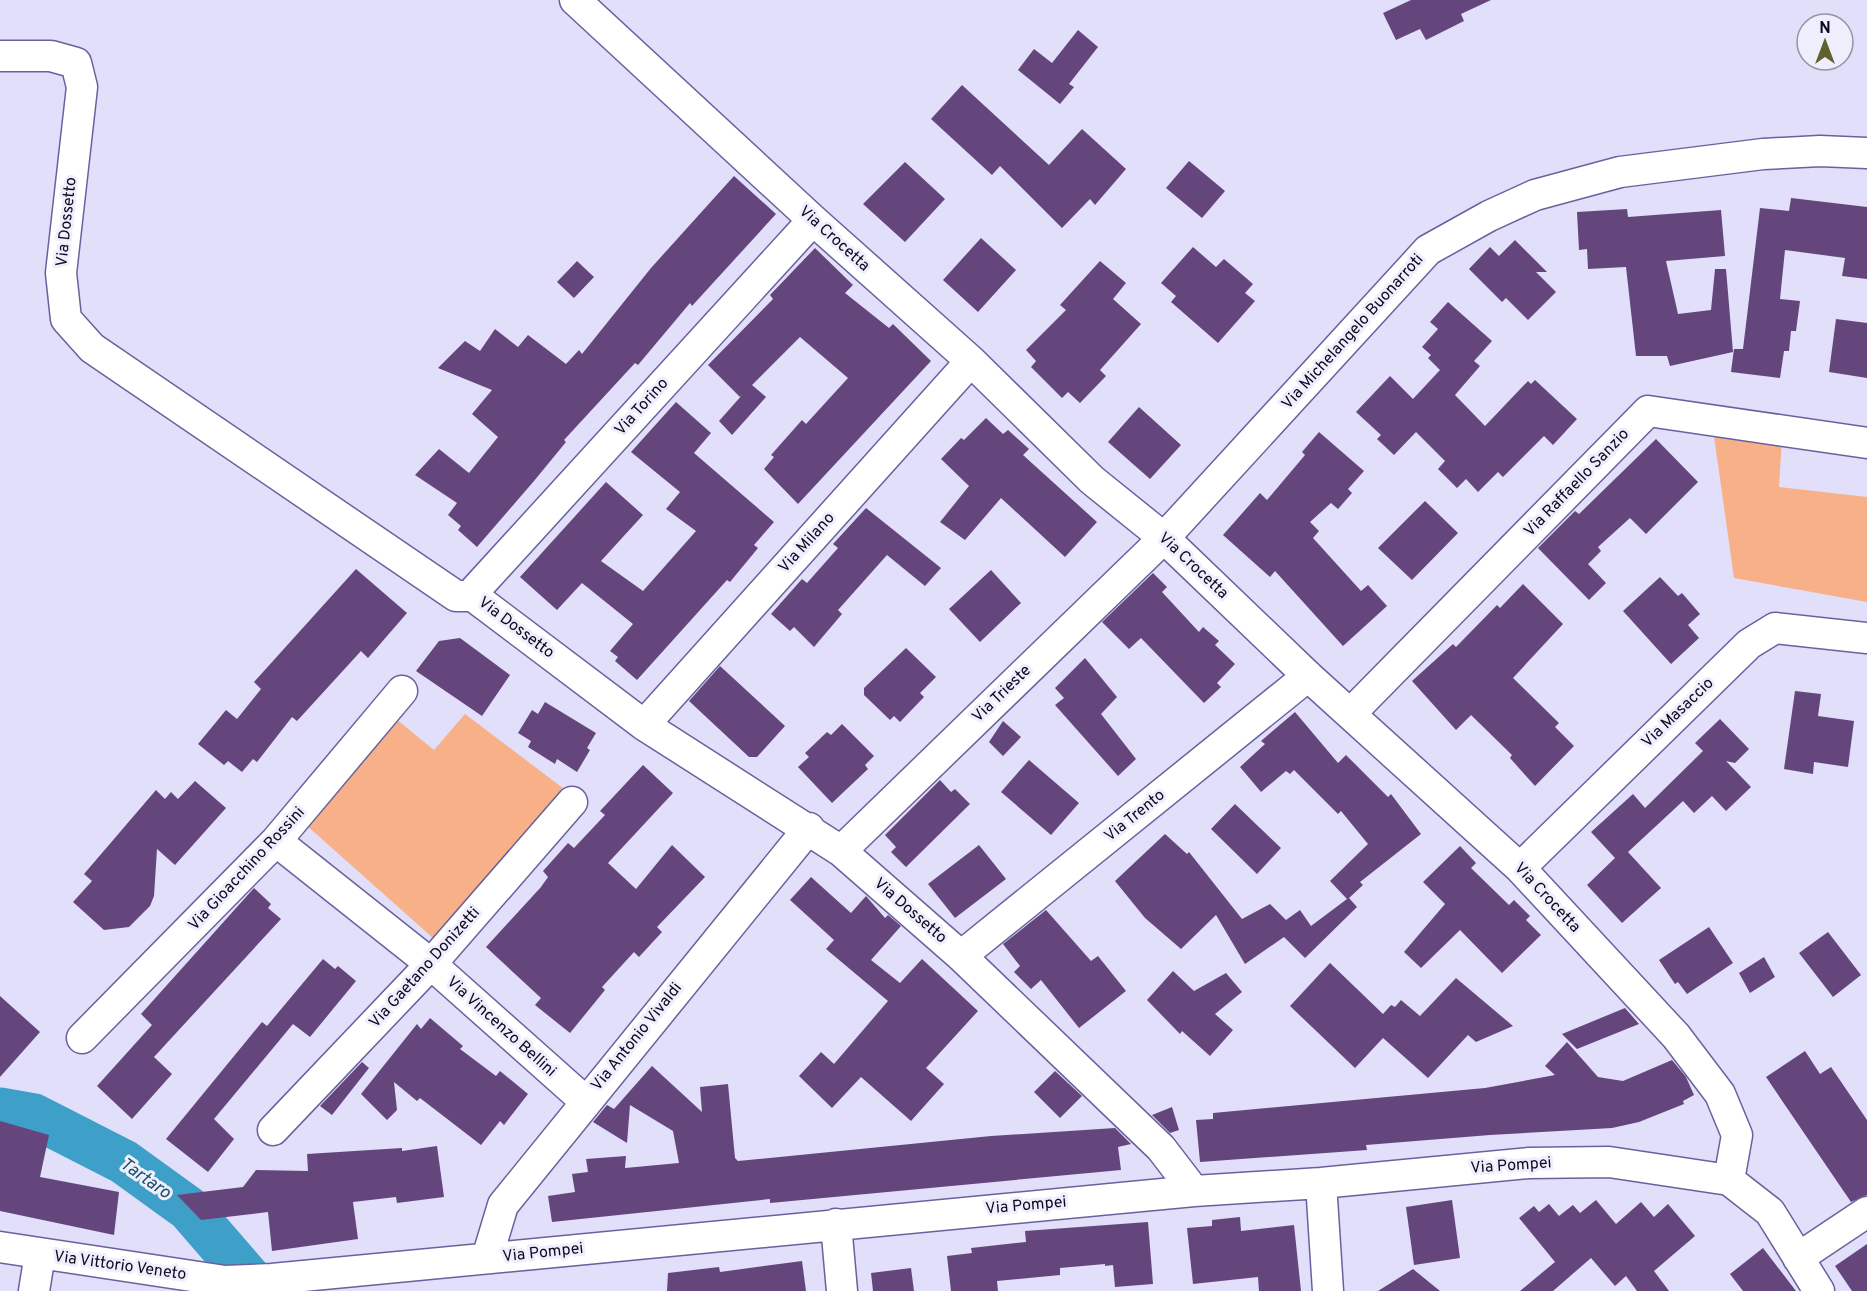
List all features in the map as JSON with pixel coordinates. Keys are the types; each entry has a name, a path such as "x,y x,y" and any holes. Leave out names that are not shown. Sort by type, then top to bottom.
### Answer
{"street":[{"name":"Via Crocetta","path":"575,0 813,220 970,361 1092,480 1164,538 1308,676 1352,713 1520,868 1676,1036 1720,1094 1737,1135 1729,1180"},
{"name":"Via Dossetto","path":"0,56 51,56 76,63 82,87 61,273 66,319 92,348 456,596 473,596 644,725 841,851 961,956 1161,1148 1194,1191"},
{"name":"Via Michelangelo Buonarroti","path":"1164,538 1428,250 1489,216 1535,195 1620,172 1763,154 1820,151 1867,153"},
{"name":"Via Torino","path":"473,596 476,589 813,220"},
{"name":"Via Milano","path":"644,725 970,361"},
{"name":"Via Raffaello Sanzio","path":"1352,713 1648,411 1867,442"},
{"name":"Via Trieste","path":"841,851 1164,538"},
{"name":"Via Masaccio","path":"1520,868 1749,644 1775,628 1867,638"},
{"name":"Via Trento","path":"961,956 1308,676"},
{"name":"Via Gioacchino Rossini","path":"82,1038 276,841 402,691"},
{"name":"Via Gaetano Donizetti","path":"273,1130 431,964 572,802"},
{"name":"Via Antonio Vivaldi","path":"487,1258 503,1205 808,828"},
{"name":"Via Vincenzo Bellini","path":"276,841 431,964 585,1101"},
{"name":"Via Pompei","path":"272,1279 836,1224 1529,1163 1609,1162 1729,1180 1770,1212 1798,1258"},
{"path":"1321,1183 1328,1291"},
{"path":"1819,1291 1798,1258 1867,1212"},
{"path":"836,1224 842,1291"},
{"name":"Via Vittorio Veneto","path":"0,1247 225,1281 272,1279"},
{"name":"Via Vittorio Veneto","path":"34,1291 40,1254"}],"shaded area":[{"path":"1713,429 1782,438 1779,487 1867,497 1867,602 1734,578"},
{"path":"390,714 434,750 465,714 568,792 433,938 305,824"}],"building":[{"path":"1411,0 1491,0 1461,14 1464,21 1426,40 1420,29 1396,40 1383,13"},
{"path":"1078,30 1098,47 1069,84 1074,87 1060,104 1018,70 1034,49 1052,63"},
{"path":"962,85 1049,165 1082,129 1126,169 1095,205 1090,199 1062,228 1000,166 992,175 931,119"},
{"path":"1189,161 1225,191 1202,218 1166,188"},
{"path":"905,162 945,199 905,242 863,204"},
{"path":"734,176 776,214 692,306 690,303 638,365 635,363 564,440 566,442 477,547 458,530 461,526 448,515 457,503 415,475 439,449 469,473 498,437 472,414 492,390 438,368 465,341 480,351 495,329 518,347 528,335 566,364 579,350 582,354 651,268"},
{"path":"1791,198 1867,207 1867,279 1842,276 1845,258 1785,250 1780,299 1800,301 1796,331 1791,331 1789,351 1784,351 1780,378 1731,372 1734,349 1743,349 1760,208 1789,211"},
{"path":"1627,209 1628,217 1721,210 1725,256 1666,261 1678,314 1711,310 1715,269 1726,269 1733,352 1670,366 1667,356 1636,356 1626,267 1588,269 1587,249 1579,250 1577,212"},
{"path":"981,238 1016,270 978,312 943,280"},
{"path":"1515,240 1547,272 1536,272 1556,292 1528,320 1506,298 1502,302 1469,269 1490,247 1499,256"},
{"path":"1193,247 1216,267 1224,259 1253,284 1245,293 1255,301 1218,343 1171,302 1176,296 1161,283"},
{"path":"815,248 853,285 845,293 889,328 893,324 931,361 798,504 764,469 774,457 771,455 802,420 806,424 848,378 800,337 752,385 766,397 732,435 719,421 743,394 740,397 708,365 773,299 770,295"},
{"path":"577,261 594,277 574,298 557,282"},
{"path":"1100,261 1126,283 1113,299 1141,324 1100,370 1106,376 1080,403 1068,392 1062,398 1031,367 1036,361 1026,350 1066,310 1060,305"},
{"path":"1448,302 1492,341 1474,361 1480,366 1455,395 1485,426 1528,381 1531,384 1535,380 1577,419 1553,445 1544,436 1503,477 1498,472 1478,492 1466,479 1457,488 1438,469 1445,461 1416,432 1394,455 1377,439 1381,435 1356,412 1390,376 1413,399 1440,370 1428,358 1431,355 1422,347 1438,329 1430,322"},
{"path":"1836,319 1867,323 1867,378 1829,372"},
{"path":"676,402 711,433 694,453 774,522 754,545 758,548 730,582 727,580 637,680 615,661 618,657 610,651 633,624 582,583 557,610 520,577 606,482 643,515 601,561 643,591 696,531 666,509 680,492 631,452"},
{"path":"1139,407 1181,445 1150,479 1108,442"},
{"path":"986,418 1003,434 1008,430 1029,449 1023,455 1097,522 1065,557 1001,498 965,540 940,522 969,486 941,459 961,438 964,440"},
{"path":"1319,432 1364,471 1348,489 1352,493 1338,509 1331,503 1310,522 1319,531 1313,538 1361,591 1368,585 1387,606 1343,646 1275,571 1270,577 1223,535 1260,493 1267,500 1305,455 1302,452"},
{"path":"1656,439 1698,482 1646,534 1630,518 1598,547 1601,551 1588,564 1606,583 1589,600 1538,548 1575,511 1579,514"},
{"path":"1425,501 1458,533 1412,580 1378,548"},
{"path":"866,508 941,568 925,586 887,555 838,610 842,614 814,647 794,627 790,631 771,614 802,579 807,583 838,548 833,544"},
{"path":"356,569 407,613 368,658 361,651 297,721 292,717 257,762 253,759 242,772 228,761 224,765 198,744 226,710 237,719 261,689 254,682"},
{"path":"991,570 1021,603 980,642 949,609"},
{"path":"1153,573 1167,587 1162,592 1199,632 1203,627 1219,641 1215,645 1235,664 1217,683 1221,687 1204,703 1141,638 1129,649 1102,622"},
{"path":"1660,577 1678,596 1682,593 1700,614 1688,625 1699,638 1671,664 1623,611"},
{"path":"1523,584 1563,624 1513,678 1559,723 1555,727 1574,746 1535,786 1510,758 1512,755 1471,715 1456,730 1412,681 1453,644 1456,647 1497,605 1500,608"},
{"path":"460,638 510,675 482,716 416,671 439,641"},
{"path":"906,648 936,677 920,693 924,697 900,722 894,716 890,720 864,695 864,688"},
{"path":"1085,658 1117,697 1101,714 1136,759 1118,776 1055,705 1064,698 1055,688"},
{"path":"720,666 785,726 757,757 749,757 689,701"},
{"path":"1795,691 1821,694 1818,716 1854,721 1848,767 1814,762 1813,774 1784,769"},
{"path":"545,702 596,733 587,748 590,750 577,772 557,759 555,764 528,747 531,741 518,733 532,710 538,714"},
{"path":"1295,712 1338,763 1346,755 1388,797 1391,794 1421,834 1360,882 1363,885 1349,898 1357,907 1305,958 1284,937 1245,964 1216,915 1181,949 1145,918 1115,881 1165,834 1187,854 1189,852 1242,919 1270,904 1286,920 1300,910 1311,926 1347,899 1330,881 1368,844 1341,811 1338,814 1294,770 1290,774 1286,771 1261,792 1240,767 1265,744 1261,741"},
{"path":"1720,719 1749,749 1735,763 1726,761 1751,787 1726,811 1712,796 1694,813 1683,801 1628,852 1661,888 1622,923 1587,885 1615,858 1591,832 1633,794 1645,808 1703,751 1695,743"},
{"path":"1003,721 1021,737 1003,756 989,742"},
{"path":"842,724 874,756 865,765 868,769 832,803 798,767 809,757 805,753 827,732 831,735"},
{"path":"1029,760 1079,803 1051,835 1001,792"},
{"path":"643,765 673,793 608,863 636,889 672,845 705,877 657,927 662,932 639,957 634,952 602,987 605,990 570,1033 535,1005 541,998 486,947 541,887 548,877 543,871 568,843 574,848 605,815 600,811"},
{"path":"940,780 951,792 955,789 970,804 906,867 891,852 896,847 885,835"},
{"path":"195,781 226,808 175,865 157,849 154,896 150,906 129,927 104,930 73,902 92,881 84,874 156,790 165,799 171,792 178,799"},
{"path":"1235,804 1281,848 1257,874 1211,829"},
{"path":"979,845 1006,879 955,918 928,884"},
{"path":"1460,846 1476,863 1471,868 1509,905 1514,900 1530,916 1526,920 1541,935 1502,973 1460,930 1421,968 1404,952 1445,904 1423,882"},
{"path":"811,877 851,913 866,896 885,918 888,915 901,926 871,960 900,983 922,959 978,1011 926,1068 944,1084 911,1121 861,1077 832,1108 799,1076 821,1052 834,1064 888,1001 826,949 834,940 790,900"},
{"path":"254,888 271,904 268,908 281,919 154,1057 172,1074 132,1119 97,1086 152,1025 141,1014"},
{"path":"1046,910 1091,961 1098,956 1126,991 1079,1028 1041,980 1031,989 1014,972 1020,966 1003,944"},
{"path":"1709,927 1733,963 1687,994 1678,982 1675,984 1659,960"},
{"path":"1828,932 1861,975 1833,997 1799,953"},
{"path":"1764,957 1775,977 1750,993 1739,973"},
{"path":"323,959 335,969 338,966 356,981 310,1037 293,1024 214,1119 234,1139 208,1172 166,1139 262,1022 267,1026"},
{"path":"1330,963 1383,1014 1391,1005 1395,1007 1401,1000 1420,1016 1456,978 1513,1026 1476,1042 1468,1035 1428,1078 1383,1038 1355,1068 1290,1006"},
{"path":"1173,971 1194,991 1226,973 1242,992 1215,1014 1233,1030 1210,1056 1182,1031 1180,1034 1147,1000"},
{"path":"0,996 40,1032 0,1077"},
{"path":"1625,1008 1639,1024 1577,1049 1562,1034"},
{"path":"430,1018 463,1046 460,1049 496,1076 500,1071 528,1094 504,1125 500,1121 481,1145 420,1098 417,1101 394,1082 397,1110 387,1120 361,1094 417,1024 421,1029"},
{"path":"1567,1042 1598,1077 1623,1081 1672,1060 1686,1077 1694,1095 1683,1101 1684,1104 1639,1122 1612,1128 1366,1145 1367,1150 1200,1162 1196,1120 1213,1119 1213,1113 1485,1088 1555,1075 1545,1066"},
{"path":"1805,1051 1820,1074 1831,1067 1867,1120 1867,1195 1851,1202 1766,1077"},
{"path":"362,1062 369,1068 332,1115 320,1106"},
{"path":"652,1066 702,1112 700,1087 728,1084 735,1158 738,1161 991,1136 1115,1128 1131,1144 1118,1147 1121,1170 770,1203 770,1199 552,1222 548,1196 575,1192 572,1174 588,1172 586,1159 626,1156 625,1168 679,1163 673,1131 630,1105 627,1143 593,1122 607,1105 614,1109"},
{"path":"1055,1071 1082,1096 1060,1118 1034,1092"},
{"path":"1172,1107 1179,1130 1170,1133 1152,1115"},
{"path":"0,1121 49,1135 40,1177 119,1192 114,1235 0,1211"},
{"path":"437,1146 444,1197 397,1203 396,1197 353,1202 358,1239 272,1251 268,1212 201,1220 177,1195 243,1187 256,1170 308,1171 307,1154 402,1148 402,1151"},
{"path":"1452,1200 1460,1258 1414,1265 1406,1207"},
{"path":"1596,1200 1616,1224 1641,1202 1654,1217 1668,1204 1695,1236 1654,1271 1669,1291 1637,1291 1626,1276 1615,1286 1591,1258 1553,1291 1520,1291 1555,1262 1519,1218 1534,1206 1539,1212 1549,1204 1559,1216 1573,1205 1580,1213"},
{"path":"1240,1217 1241,1231 1294,1225 1301,1291 1259,1291 1258,1277 1193,1284 1187,1228 1212,1226 1212,1220"},
{"path":"1148,1222 1153,1284 1115,1287 1113,1265 1105,1266 1105,1264 1060,1268 1060,1275 997,1281 998,1291 951,1291 947,1256 972,1253 971,1248 1026,1242 1025,1231"},
{"path":"1867,1244 1867,1291 1852,1291 1835,1266"},
{"path":"1763,1248 1796,1291 1743,1291 1730,1274"},
{"path":"802,1261 806,1291 667,1291 668,1273 719,1267 720,1272"},
{"path":"911,1268 914,1291 873,1291 871,1273"},
{"path":"1413,1269 1440,1291 1378,1291"}],"waterway":[{"name":"Tartaro","path":"0,1110 34,1116 124,1162 189,1209 260,1291"}]}
